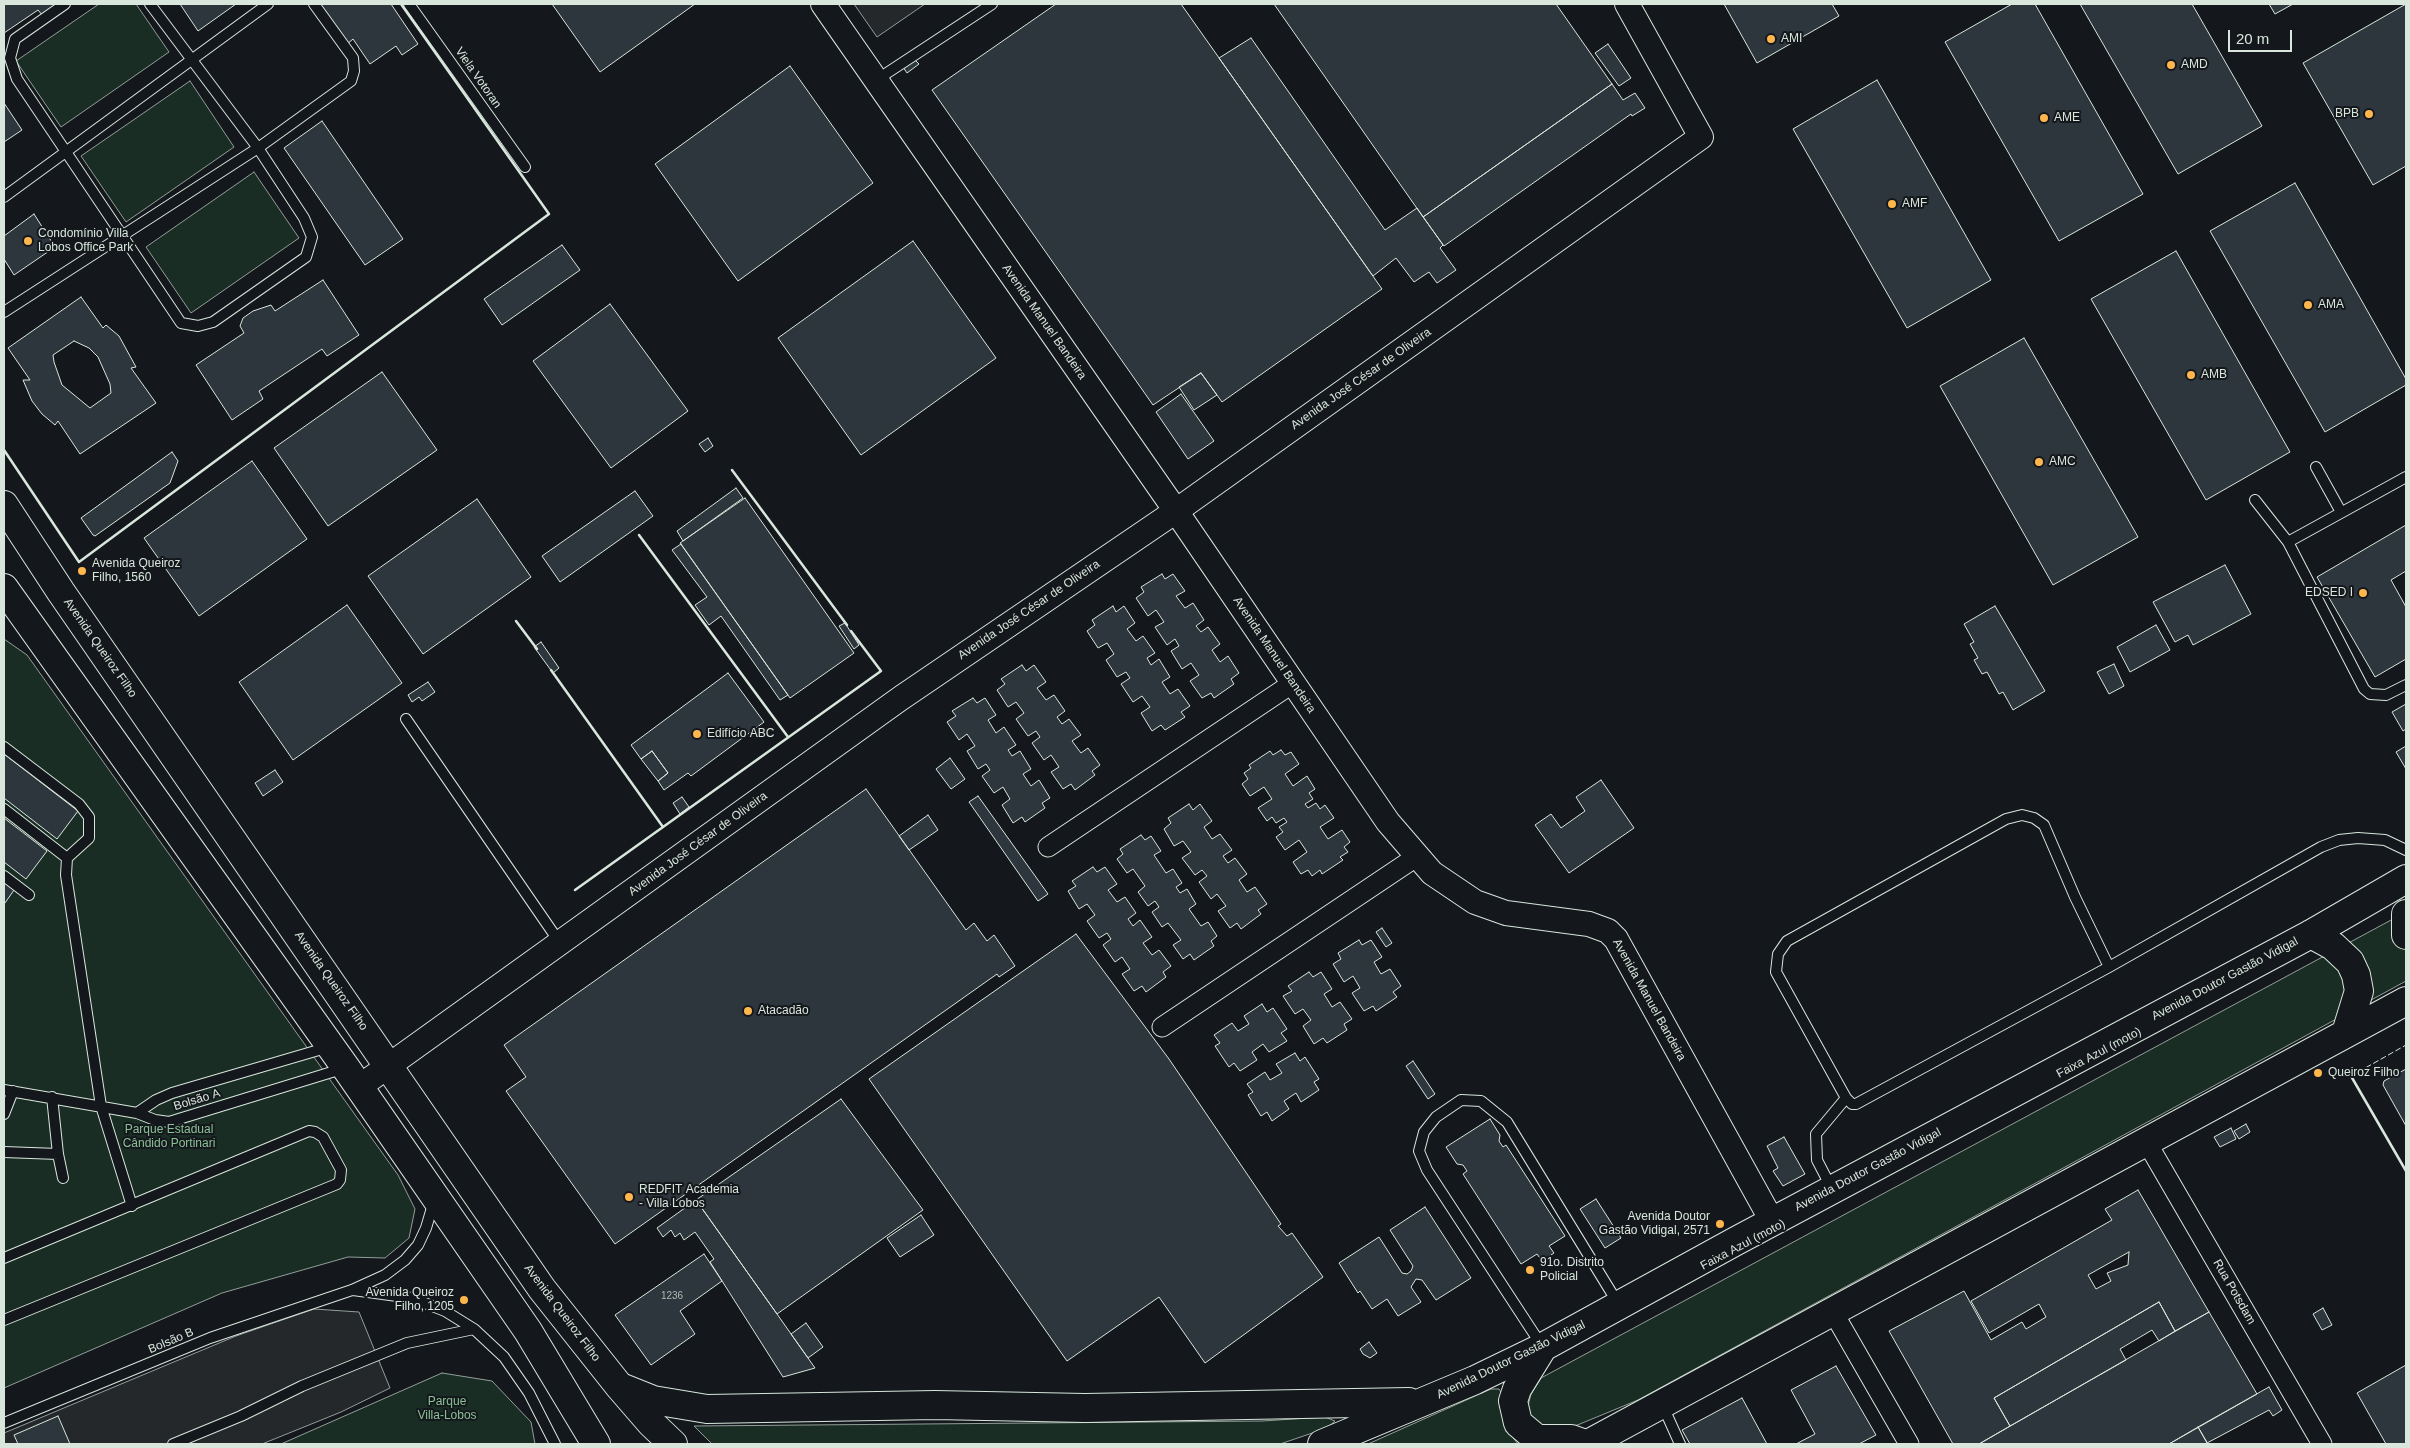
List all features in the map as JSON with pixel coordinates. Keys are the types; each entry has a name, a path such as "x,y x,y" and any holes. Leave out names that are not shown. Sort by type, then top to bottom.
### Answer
{"highway":[{"name":"Avenida Queiroz Filho","path":"4,505 61,592 542,1289 619,1386 651,1423 673,1444"},
{"path":"4,588 16,616 353,1078 528,1332 595,1442"},
{"name":"Avenida Doutor Gastão Vidigal","path":"1322,1444 1475,1380 1540,1350 1772,1221 2314,935 2406,879"},
{"path":"2406,914 2406,935"},
{"path":"2314,935 2333,946 2350,962 2356,975 2359,991 2346,1034"},
{"path":"1540,1350 1517,1389 1513,1401 1513,1412 1518,1424 1537,1439 1572,1439 1587,1444 2406,1001"},
{"path":"619,1386 653,1400 707,1409 934,1404 1085,1408 1426,1401"}],"street":[{"name":"Avenida Manuel Bandeira","path":"822,4 1176,511 1388,822 1416,857 1448,886 1475,902 1506,913 1589,924 1608,931 1616,939 1772,1221"},
{"name":"Avenida José César de Oliveira","path":"353,1078 389,1065 901,698 1176,511 1701,137 1627,4"},
{"path":"1048,847 1294,683"},
{"path":"1162,1027 1416,857"},
{"name":"Faixa Azul (moto)","path":"1337,1444 1540,1350 2314,935 2406,889"},
{"name":"Rua Potsdam","path":"2146,1141 2322,1444"},
{"path":"1833,1312 1908,1444"}],"lane":[{"path":"65,4 15,39 10,58 17,79 181,324 198,326 213,322 306,257 312,237 304,218 258,148 150,4"},
{"path":"4,197 268,4"},
{"path":"4,312 258,148 351,81 354,71 353,58 314,4"},
{"name":"Viela Votoran","path":"409,4 525,167"},
{"path":"878,83 887,73 992,4"},
{"path":"2316,467 2342,512"},
{"path":"2288,542 2406,476"},
{"path":"2255,500 2288,542 2364,689 2370,694 2386,695 2406,686"},
{"path":"406,719 560,943"},
{"path":"4,747 80,804 89,818 89,838 67,858 66,875 101,1106 132,1206"},
{"path":"4,809 67,858"},
{"path":"2109,967 2085,919 2044,826 2034,818 2022,815 2006,819 1787,941 1778,954 1776,972 1846,1098 1852,1104 1856,1104 2109,967 2321,847 2339,840 2358,838 2385,840 2406,850"},
{"path":"4,876 29,896"},
{"name":"Bolsão A","path":"137,1113 156,1100 172,1093 293,1055 330,1046"},
{"name":"Bolsão A","path":"137,1113 155,1120 170,1122 353,1078"},
{"path":"4,1114 8,1090 137,1113"},
{"path":"52,1097 62,1178"},
{"path":"1832,1189 1816,1160 1816,1134 1846,1098"},
{"path":"1540,1350 1426,1170 1419,1151 1424,1132 1436,1116 1461,1100 1481,1101 1508,1122 1619,1305"},
{"path":"4,1258 309,1131 322,1137 341,1170 340,1180 337,1184 4,1320"},
{"path":"4,1152 58,1154"},
{"name":"Bolsão B","path":"4,1423 210,1338 352,1290 385,1275 404,1260 418,1245 426,1228 434,1198"},
{"name":"Bolsão B","path":"352,1290 412,1298 445,1311 474,1329 504,1357 529,1393 555,1444"},
{"path":"173,1444 241,1416 302,1386 407,1343 474,1329"},
{"path":"1662,1404 1680,1444"}],"green space":[{"path":"99,4 136,4 169,52 61,127 16,61"},
{"path":"190,81 234,147 126,222 81,156"},
{"path":"254,172 299,238 191,313 146,247"},
{"name":"Parque Estadual Cândido Portinari","path":"4,639 27,655 398,1175 415,1209 409,1238 385,1258 348,1257 222,1293 4,1388"},
{"path":"2406,912 2406,981 1638,1400 1575,1426 1561,1429 1540,1426 1531,1418 1528,1406 1531,1394 1541,1378"},
{"name":"Parque Villa-Lobos","path":"442,1373 492,1381 531,1422 535,1444 281,1444"},
{"path":"1491,1389 1499,1389 1504,1397 1507,1430 1518,1444 1368,1444"},
{"path":"1325,1417 1335,1421 1327,1428 1280,1444 712,1444 694,1426 1262,1421"}],"shaded area":[{"path":"854,4 925,4 877,37"},
{"path":"314,1309 359,1312 390,1388 341,1412 262,1444 4,1444 4,1433 236,1336"}],"building":[{"path":"4,4 60,4 43,16 38,10 4,33"},
{"path":"180,4 236,4 198,31"},
{"path":"317,4 391,4 418,44 402,55 396,46 370,64 353,39 346,45"},
{"path":"552,4 695,4 600,72"},
{"path":"1056,4 1181,4 1382,289 1222,402 1201,373 1153,405 932,90"},
{"path":"1274,4 1556,4 1612,84 1423,217"},
{"name":"AMI","path":"1724,4 1832,4 1839,16 1757,63"},
{"name":"AME","path":"2012,4 2035,4 2143,194 2059,241 1945,42"},
{"name":"AMD","path":"2080,4 2192,4 2262,126 2178,174"},
{"path":"2269,4 2293,4 2275,14"},
{"name":"BPB","path":"2406,4 2406,166 2373,185 2303,63"},
{"path":"1251,38 1385,230 1417,208 1443,245 1440,248 1456,270 1437,283 1429,272 1414,282 1396,258 1373,276 1219,58"},
{"path":"1608,44 1631,78 1619,86 1595,53"},
{"path":"914,59 919,64 907,73 903,67"},
{"path":"790,66 873,183 738,281 655,164"},
{"name":"AMF","path":"1877,80 1991,280 1907,328 1793,129"},
{"path":"1612,84 1623,100 1635,93 1645,108 1632,116 1631,114 1444,246 1423,217"},
{"path":"4,103 22,130 4,142"},
{"path":"322,121 403,239 365,265 284,148"},
{"name":"AMA","path":"2295,183 2406,379 2406,385 2325,432 2210,231"},
{"name":"Condomínio Villa Lobos Office Park","path":"34,214 55,247 14,275 4,259 4,236"},
{"path":"913,241 996,358 861,455 778,338"},
{"path":"562,245 580,270 502,325 484,299"},
{"name":"AMB","path":"2176,251 2290,452 2206,500 2091,299"},
{"path":"323,280 359,335 327,356 322,349 259,391 263,399 232,420 196,365 244,333 240,326 243,318 253,311 271,305 275,311"},
{"path":"81,297 103,328 106,325 119,336 136,367 131,368 156,403 80,454 58,421 55,425 42,414 32,401 23,380 30,380 8,348"},
{"path":"610,304 688,411 611,468 533,361"},
{"name":"AMC","path":"2024,338 2138,537 2053,585 1940,386"},
{"path":"74,341 89,348 98,357 110,384 111,393 90,408 62,385 54,362 53,355"},
{"path":"382,372 437,450 328,526 274,448"},
{"path":"1201,373 1217,395 1194,410 1179,387"},
{"path":"1181,394 1214,441 1188,459 1156,412"},
{"path":"708,438 713,446 705,452 699,444"},
{"path":"172,452 178,461 170,483 95,536 93,535 81,518"},
{"path":"252,461 307,539 199,616 144,538"},
{"path":"736,488 743,498 683,541 677,531"},
{"path":"635,491 653,516 560,582 542,556"},
{"path":"745,498 854,653 790,698 680,543"},
{"path":"477,499 531,577 423,654 368,576"},
{"name":"EDSED I","path":"2406,525 2406,571 2391,580 2406,607 2406,659 2375,677 2317,577"},
{"path":"681,544 788,695 780,700 721,616 709,625 695,605 707,597 672,550"},
{"path":"2225,565 2251,614 2193,645 2188,635 2175,642 2153,602"},
{"path":"1162,574 1165,579 1173,574 1185,591 1176,596 1185,608 1193,603 1204,620 1196,626 1201,632 1208,627 1220,644 1212,650 1220,662 1228,656 1239,673 1231,679 1234,684 1214,698 1211,693 1202,698 1190,681 1199,675 1191,663 1182,669 1171,651 1179,646 1175,639 1167,645 1155,627 1164,622 1156,610 1148,616 1136,598 1144,592 1141,587"},
{"path":"347,605 402,683 293,760 239,682"},
{"path":"1113,606 1116,612 1124,606 1135,623 1127,629 1136,641 1143,636 1155,653 1147,658 1151,665 1159,659 1170,677 1162,682 1170,694 1178,689 1190,706 1181,712 1185,717 1165,730 1161,725 1152,731 1141,713 1150,707 1142,696 1133,702 1121,684 1130,678 1126,672 1117,677 1106,660 1114,654 1107,643 1098,648 1087,631 1095,625 1092,620"},
{"path":"1995,606 2045,691 2013,710 2003,692 1999,694 1987,672 1982,674 1974,660 1978,658 1970,644 1974,642 1964,624"},
{"path":"845,623 859,645 854,649 839,626"},
{"path":"2156,625 2170,650 2130,672 2117,647"},
{"path":"541,642 559,668 553,673 534,647"},
{"path":"2114,664 2124,686 2109,694 2097,672"},
{"path":"1022,665 1026,671 1034,665 1046,682 1037,688 1046,700 1054,695 1065,711 1057,717 1062,724 1069,719 1081,735 1072,741 1081,753 1088,748 1100,765 1092,771 1095,775 1075,790 1071,784 1063,789 1051,772 1059,767 1051,755 1044,760 1032,743 1040,737 1036,731 1028,736 1016,719 1024,713 1016,702 1008,707 997,690 1005,684 1001,679"},
{"name":"Edifício ABC","path":"728,673 764,722 691,776 688,773 664,790 658,781 668,773 652,751 641,759 631,745"},
{"path":"428,682 435,692 422,701 419,697 412,702 408,695"},
{"path":"973,698 977,703 985,698 996,715 988,720 996,733 1004,727 1016,745 1008,750 1012,756 1020,751 1031,769 1023,774 1031,786 1039,780 1050,798 1042,803 1045,808 1025,822 1022,817 1013,823 1002,805 1010,799 1003,787 994,793 982,776 990,770 986,764 978,769 967,751 975,746 967,734 959,740 947,722 956,716 952,711"},
{"path":"2406,704 2406,729 2403,731 2392,712"},
{"path":"2406,746 2406,769 2396,752"},
{"path":"1281,750 1285,755 1291,752 1299,764 1285,774 1293,786 1307,776 1315,789 1309,793 1313,799 1305,804 1308,808 1316,803 1320,809 1325,805 1334,818 1320,827 1328,839 1342,830 1350,842 1344,847 1348,852 1340,857 1343,860 1322,874 1320,870 1312,876 1308,870 1301,874 1293,862 1307,852 1299,840 1285,850 1276,837 1283,832 1279,827 1287,822 1284,818 1276,823 1272,817 1267,821 1258,808 1272,799 1264,787 1250,796 1242,784 1248,779 1244,773 1251,768 1249,765 1270,751 1273,755"},
{"path":"652,751 668,773 658,781 641,759"},
{"path":"4,754 78,811 57,839 4,798"},
{"path":"950,758 965,779 951,789 936,769"},
{"path":"275,770 283,782 263,796 255,783"},
{"path":"1601,780 1634,828 1569,873 1535,825 1551,814 1561,828 1585,811 1576,797"},
{"name":"Atacadão","path":"866,789 966,930 974,923 987,941 994,935 1015,966 999,977 997,974 615,1244 506,1091 526,1077 504,1045"},
{"path":"978,796 1048,894 1038,901 969,802"},
{"path":"682,797 689,807 680,814 673,803"},
{"path":"1189,804 1193,810 1200,804 1212,821 1204,827 1212,839 1220,834 1232,850 1223,856 1228,863 1235,858 1247,874 1239,880 1247,892 1255,887 1267,904 1258,910 1261,914 1241,929 1237,923 1230,928 1218,911 1226,906 1217,894 1211,899 1199,882 1207,876 1202,870 1195,875 1182,858 1191,852 1183,841 1174,846 1164,829 1171,823 1168,818"},
{"path":"928,815 938,830 909,850 899,836"},
{"path":"4,818 47,851 26,879 4,862"},
{"path":"1141,835 1145,840 1151,836 1161,851 1154,855 1166,873 1173,869 1182,883 1176,887 1180,893 1187,889 1196,904 1189,909 1201,926 1208,922 1217,936 1211,941 1214,946 1194,960 1190,954 1183,959 1173,945 1181,940 1168,923 1162,927 1152,912 1159,907 1155,901 1148,906 1138,892 1145,886 1133,869 1127,873 1117,859 1123,854 1120,849"},
{"path":"1093,867 1097,872 1105,867 1117,884 1108,890 1117,902 1125,897 1136,913 1128,919 1133,926 1140,920 1152,937 1143,943 1152,955 1159,950 1171,966 1163,972 1166,977 1146,992 1142,986 1134,991 1122,974 1130,969 1122,957 1115,962 1103,945 1111,939 1107,933 1099,938 1087,921 1095,915 1087,904 1079,909 1068,891 1076,886 1072,881"},
{"path":"4,882 14,890 5,903 4,902"},
{"path":"1382,928 1392,943 1386,947 1376,932"},
{"path":"1076,934 1169,1059 1281,1224 1278,1226 1287,1236 1292,1233 1323,1277 1205,1363 1159,1297 1067,1361 869,1079"},
{"path":"1359,940 1362,945 1371,940 1382,957 1374,962 1381,974 1390,969 1401,986 1393,992 1397,997 1376,1011 1373,1006 1364,1011 1352,993 1360,988 1353,976 1344,982 1333,964 1341,959 1338,953"},
{"path":"1309,972 1313,977 1321,972 1332,989 1324,994 1332,1007 1340,1002 1352,1019 1344,1024 1347,1030 1327,1043 1323,1038 1314,1044 1303,1026 1311,1020 1303,1009 1295,1014 1283,996 1292,991 1288,986"},
{"path":"1262,1004 1267,1012 1273,1008 1287,1029 1281,1033 1287,1041 1269,1052 1263,1044 1252,1052 1257,1060 1240,1071 1234,1063 1229,1067 1215,1046 1220,1043 1214,1035 1232,1023 1238,1031 1249,1024 1244,1016"},
{"path":"1295,1053 1300,1061 1305,1057 1319,1079 1314,1082 1319,1090 1301,1102 1296,1093 1284,1101 1289,1109 1272,1121 1267,1112 1261,1116 1248,1095 1253,1092 1247,1084 1265,1072 1270,1080 1282,1073 1276,1064"},
{"path":"1413,1061 1435,1094 1428,1099 1406,1066"},
{"path":"2406,1069 2406,1126 2383,1085 2384,1081"},
{"path":"841,1099 923,1210 777,1314 696,1200"},
{"path":"1490,1119 1500,1135 1499,1141 1503,1147 1506,1145 1565,1236 1549,1246 1554,1253 1542,1261 1537,1254 1521,1264 1463,1174 1467,1171 1463,1165 1457,1164 1446,1147"},
{"path":"2246,1124 2250,1132 2239,1139 2234,1131"},
{"path":"2231,1128 2236,1139 2220,1147 2214,1137"},
{"path":"1784,1137 1805,1174 1783,1186 1773,1171 1778,1168 1767,1146"},
{"path":"2138,1190 2209,1312 2175,1331 2159,1302 1994,1398 2010,1426 1979,1444 1953,1444 1889,1331 1964,1291 1991,1340 2022,1322 2026,1329 2046,1317 2039,1304 1989,1333 1971,1301 2112,1220 2105,1209","holes":["2129,1252 2128,1265 2107,1273 2111,1281 2096,1289 2088,1275"]},
{"path":"1596,1199 1621,1238 1605,1248 1580,1209"},
{"path":"696,1200 815,1368 783,1377 710,1262 714,1259 695,1232 684,1240 680,1233 675,1237 671,1230 663,1237 657,1228"},
{"path":"1425,1207 1471,1278 1436,1300 1422,1280 1416,1279 1411,1287 1421,1302 1398,1316 1387,1299 1372,1309 1360,1291 1358,1293 1339,1263 1379,1237 1402,1273 1407,1274 1413,1266 1390,1230"},
{"path":"921,1215 934,1235 900,1257 887,1238"},
{"path":"704,1254 722,1281 680,1311 695,1334 651,1365 615,1315"},
{"path":"2159,1302 2175,1331 2159,1341 2152,1330 2120,1349 2126,1360 2010,1426 1994,1398"},
{"path":"2323,1308 2332,1325 2322,1330 2313,1314"},
{"path":"2209,1312 2257,1394 2169,1444 1979,1444"},
{"path":"806,1323 823,1347 808,1358 791,1334"},
{"path":"1369,1342 1377,1353 1370,1358 1363,1354 1360,1349"},
{"path":"2406,1365 2406,1444 2386,1444 2357,1393"},
{"path":"1836,1366 1876,1435 1859,1444 1796,1444 1815,1434 1791,1390"},
{"path":"2269,1387 2282,1410 2273,1416 2269,1410 2207,1443 2198,1427"},
{"path":"1742,1398 1767,1444 1690,1444 1682,1430"},
{"path":"58,1416 70,1444 18,1444 14,1435"},
{"path":"2198,1427 2208,1444 2169,1444"}],"fence":[{"path":"2351,1076 2406,1045"}],"wall":[{"path":"4,450 79,562 549,214 401,4"},
{"path":"732,470 847,625"},
{"path":"639,535 788,737"},
{"path":"516,621 537,649"},
{"path":"575,890 881,671 851,631"},
{"path":"551,670 663,827"},
{"path":"2351,1076 2406,1171"}],"place":[{"name":"AMI","path":"1771,39"},
{"name":"AMD","path":"2171,65"},
{"name":"BPB","path":"2369,114"},
{"name":"AME","path":"2044,118"},
{"name":"AMF","path":"1892,204"},
{"name":"Condomínio Villa Lobos Office Park","path":"28,241"},
{"name":"AMA","path":"2308,305"},
{"name":"AMB","path":"2191,375"},
{"name":"AMC","path":"2039,462"},
{"name":"Avenida Queiroz Filho, 1560","path":"82,571"},
{"name":"EDSED I","path":"2363,593"},
{"name":"Edifício ABC","path":"697,734"},
{"name":"Atacadão","path":"748,1011"},
{"name":"Queiroz Filho","path":"2318,1073"},
{"name":"REDFIT Academia - Villa Lobos","path":"629,1197"},
{"name":"Avenida Doutor Gastão Vidigal, 2571","path":"1720,1224"},
{"name":"91o. Distrito Policial","path":"1530,1270"},
{"name":"Avenida Queiroz Filho, 1205","path":"464,1300"}]}
